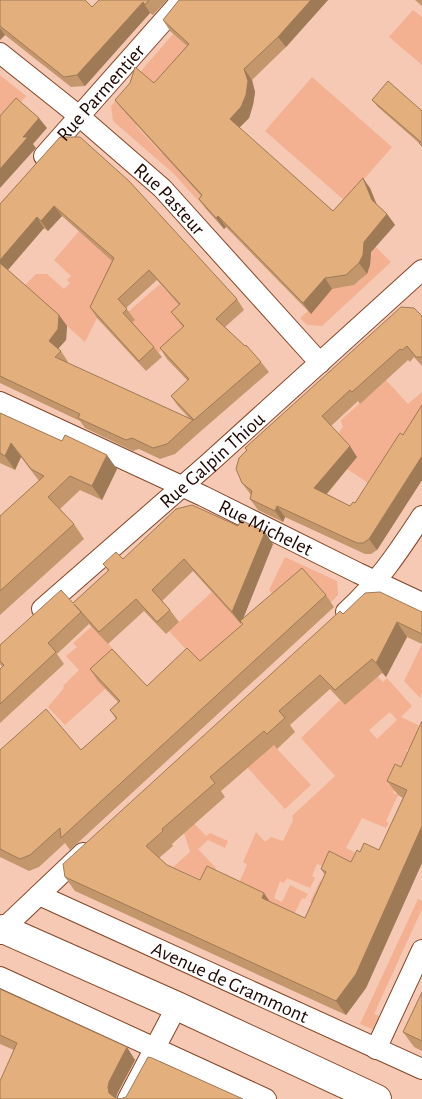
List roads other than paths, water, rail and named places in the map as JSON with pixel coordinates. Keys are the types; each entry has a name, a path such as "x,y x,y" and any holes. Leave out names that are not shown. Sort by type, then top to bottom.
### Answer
{"main road":[{"path":"1,927 377,1099"}],"street":[{"name":"Rue Parmentier","path":"31,171 182,0"},
{"name":"Rue Pasteur","path":"0,53 79,116 162,188 320,363"},
{"name":"Rue Galpin Thiou","path":"30,620 320,363 418,281"},
{"name":"Rue Michelet","path":"0,402 422,603"},
{"path":"335,623 364,596 390,565 422,516"},
{"path":"1,927 99,839"},
{"name":"Avenue de Grammont","path":"38,895 422,1069"},
{"path":"376,1049 422,950"},
{"path":"0,978 266,1099"},
{"path":"128,1099 177,1006"}]}
